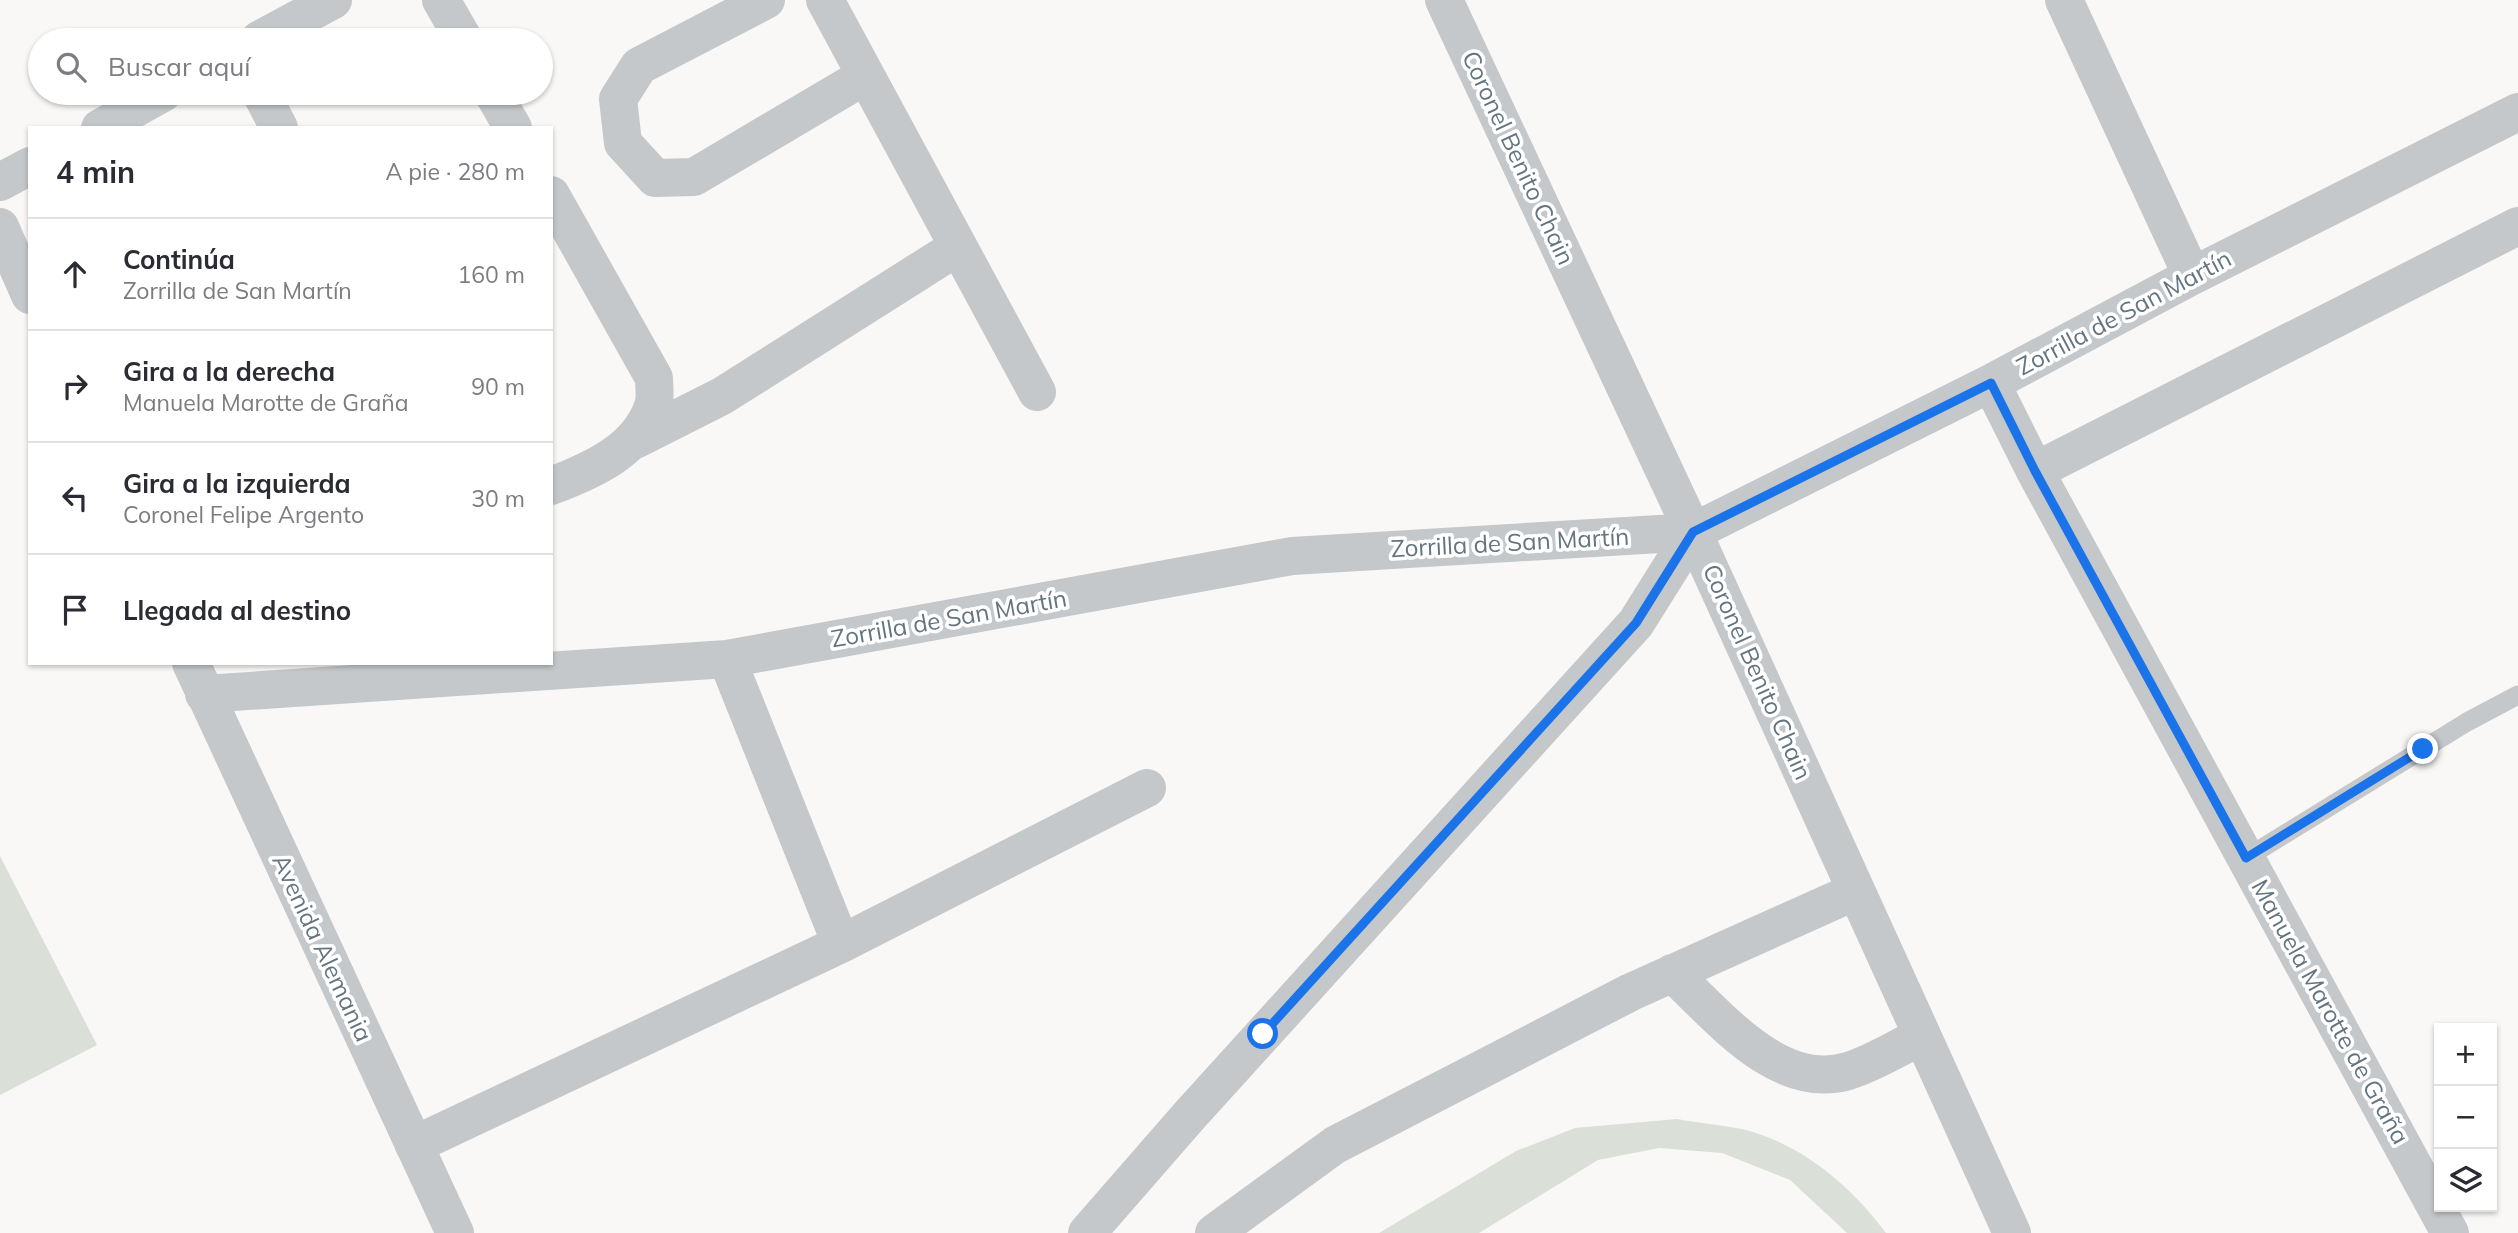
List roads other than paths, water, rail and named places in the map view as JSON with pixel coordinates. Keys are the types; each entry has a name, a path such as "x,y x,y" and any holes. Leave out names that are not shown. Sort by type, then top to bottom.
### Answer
{"street":[{"path":"281,28 332,0"},
{"path":"441,0 457,28"},
{"path":"766,0 639,66 618,99 623,143 655,178 694,177 865,76"},
{"path":"825,0 956,248 1037,393"},
{"name":"Coronel Benito Chain","path":"1444,0 1693,532 2012,1233"},
{"path":"2064,0 2192,276"},
{"path":"104,126 141,105"},
{"path":"267,105 278,126"},
{"path":"500,105 512,126"},
{"name":"Zorrilla de San Martín","path":"197,678 727,659 1292,556 1693,532 1991,383 2192,276 2518,112"},
{"path":"0,182 28,167"},
{"path":"553,199 654,378 654,405 635,440"},
{"path":"2035,471 2518,226"},
{"path":"0,227 28,290"},
{"path":"553,485 588,472 635,440 722,396 956,248"},
{"name":"Manuela Marotte de Graña","path":"1991,383 2035,471 2451,1233"},
{"path":"1087,1233 1189,1116 1636,623 1693,532"},
{"path":"727,659 841,944"},
{"name":"Avenida Alemania","path":"197,678 455,1233"},
{"path":"414,1145 841,944 1147,788"},
{"path":"1214,1233 1335,1145 1672,973 1856,891"},
{"path":"1672,973 1751,1045 1802,1074 1847,1071 1922,1036"}],"lane":[{"path":"2246,858 2467,722 2518,695"}]}
